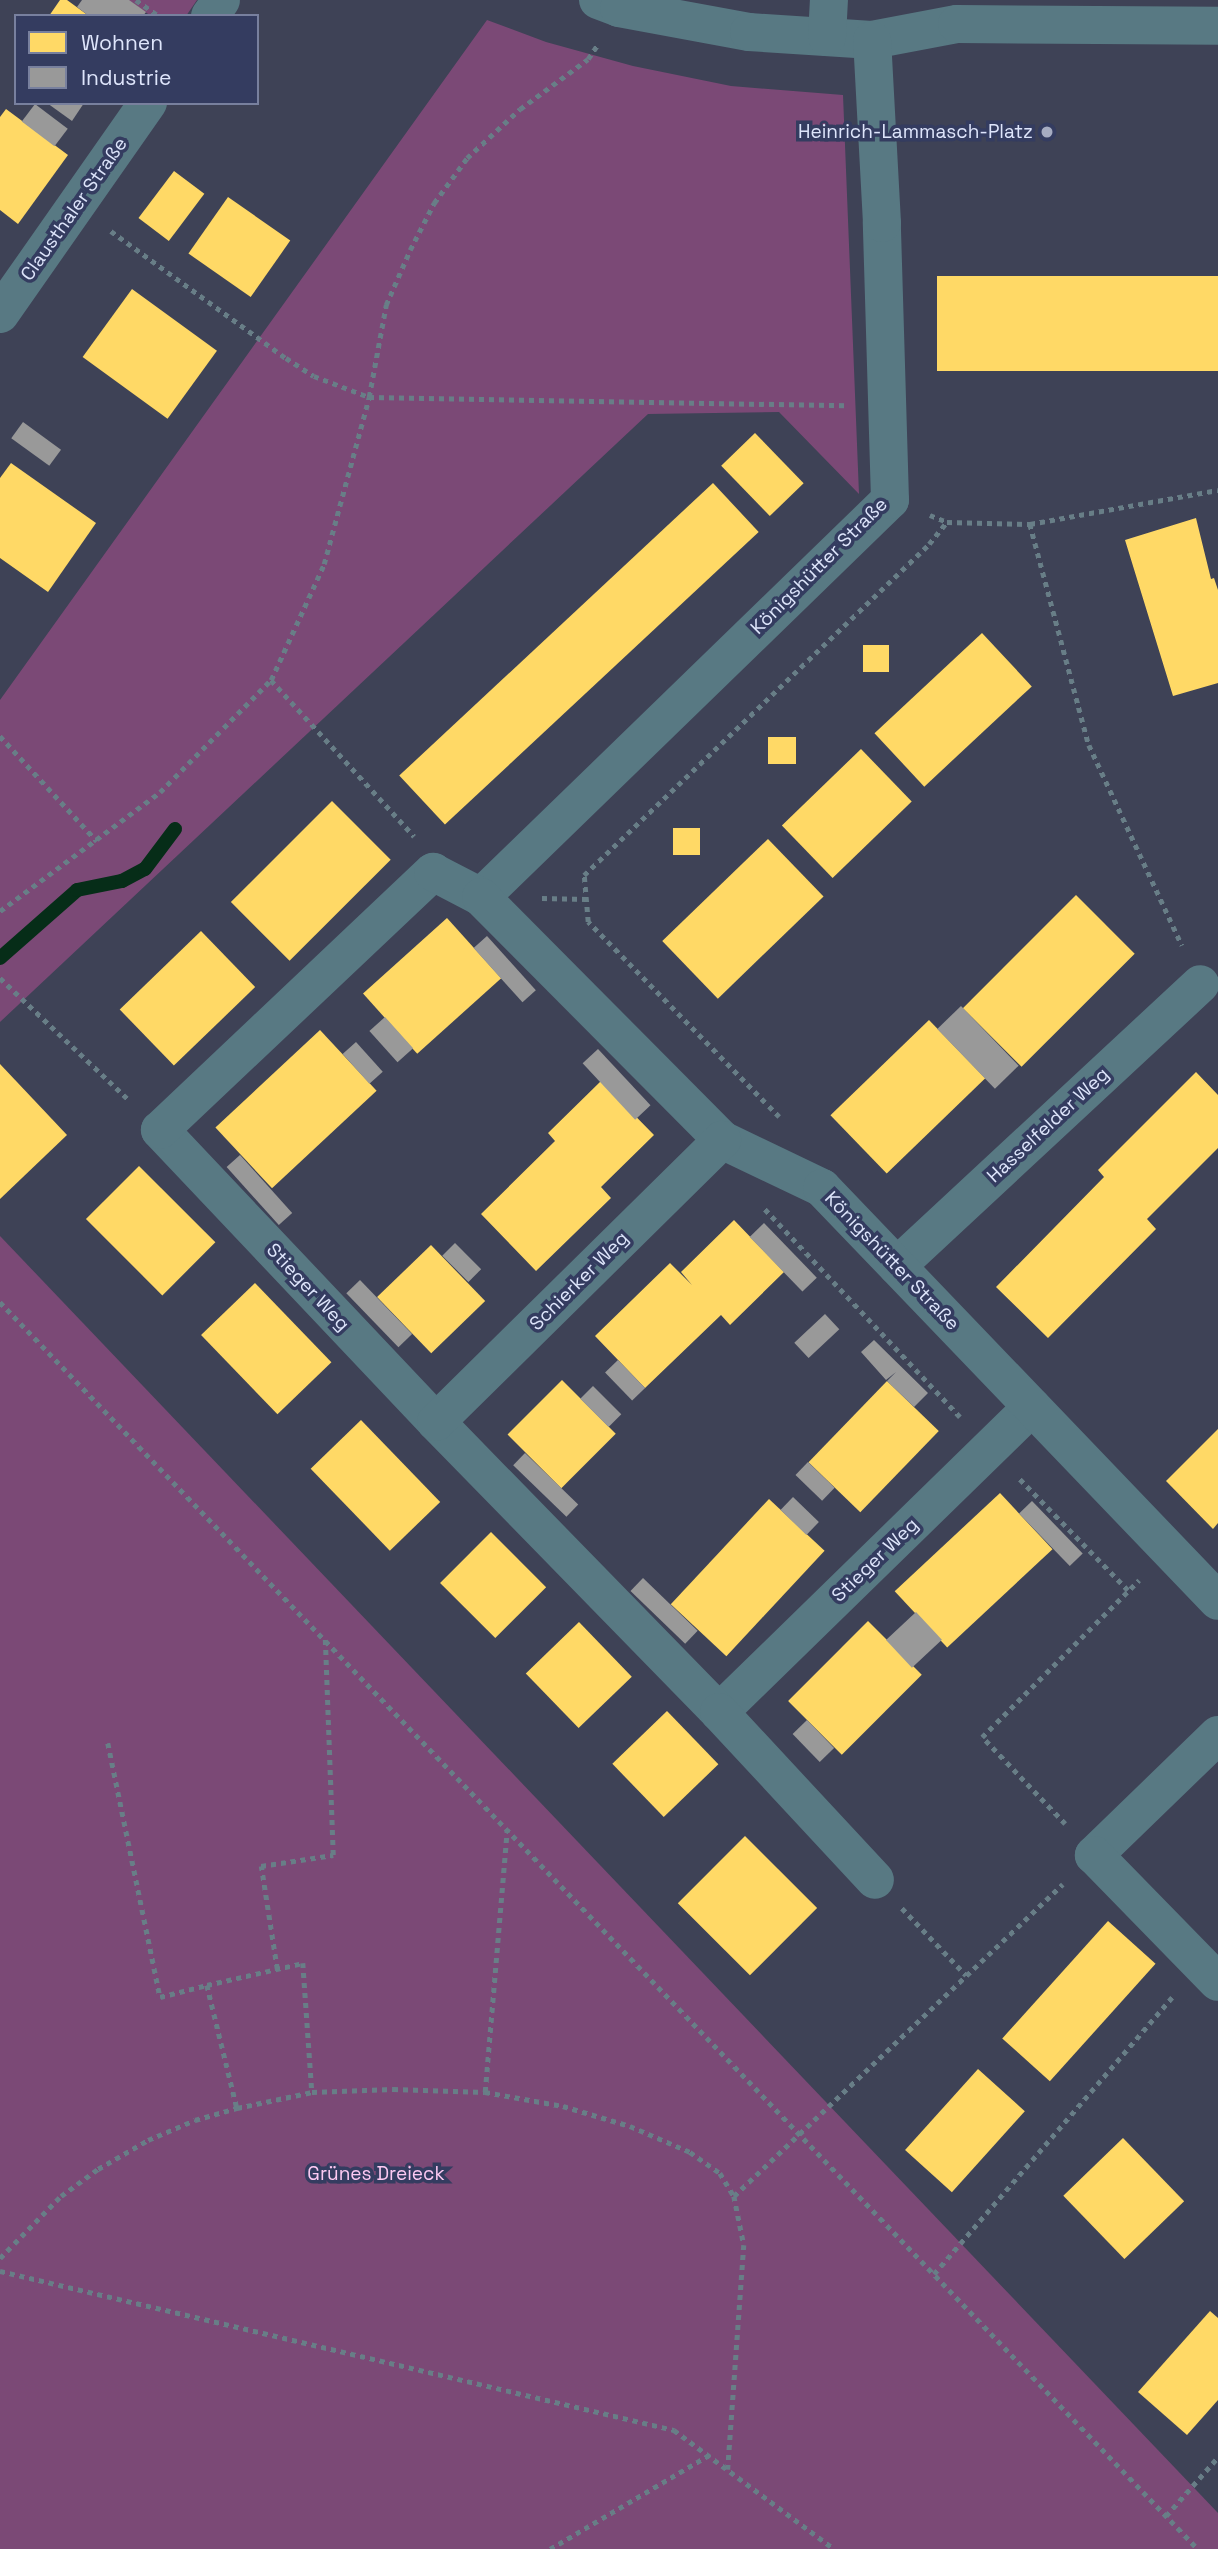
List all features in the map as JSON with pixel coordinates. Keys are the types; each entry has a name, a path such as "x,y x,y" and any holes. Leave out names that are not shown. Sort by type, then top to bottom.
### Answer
{"street":[{"path":"609,4 749,32 828,19 872,40 957,24 1218,26"},
{"name":"Königshütter Straße","path":"481,897 890,500 882,223 872,40"},
{"name":"Clausthaler Straße","path":"0,314 147,105"},
{"path":"160,1129 433,872"},
{"name":"Königshütter Straße","path":"433,872 481,897 722,1140 822,1188 1218,1601"},
{"name":"Hasselfelder Weg","path":"897,1266 1200,984"},
{"name":"Stieger Weg","path":"160,1129 436,1422 719,1712 875,1880"},
{"name":"Schierker Weg","path":"436,1422 722,1140"},
{"name":"Stieger Weg","path":"719,1712 1032,1407"},
{"path":"1209,1973 1094,1855 1218,1735"}],"path":[{"path":"136,0 156,14"},
{"path":"0,911 160,792 271,680 324,564 369,397 386,305 434,203 476,150 520,109 588,59 609,4"},
{"path":"76,205 286,358 314,376 369,397 886,405"},
{"path":"890,500 947,522 1030,524 1218,490"},
{"path":"783,1121 588,922 584,875 929,544 947,522"},
{"path":"1030,524 1089,745 1200,984"},
{"path":"271,680 431,854 433,872"},
{"path":"0,736 97,841"},
{"path":"0,978 160,1129"},
{"path":"764,1207 771,1218 990,1448 1129,1590"},
{"path":"0,1302 1198,2549"},
{"path":"734,2196 1094,1855 982,1737 1169,1550"},
{"path":"277,1969 261,1866 333,1855 325,1639"},
{"path":"108,1743 160,1997 303,1963 312,2092"},
{"path":"485,2092 508,1829"},
{"path":"875,1880 966,1975"},
{"path":"934,2274 1209,1973"},
{"path":"207,1985 237,2108"},
{"path":"0,2258 61,2196 98,2169 148,2140 195,2120 237,2108 312,2092 393,2089 485,2092 563,2106 630,2126 690,2152 720,2173 734,2196 744,2245 728,2469"},
{"path":"0,2271 674,2430 834,2549"},
{"path":"550,2549 709,2455"},
{"path":"1166,2516 1218,2457"}],"green space":[{"path":"128,0 197,0 187,14 148,14"},
{"path":"487,20 546,42 633,66 731,86 843,95 859,494 779,412 648,414 0,1022 0,700"},
{"name":"Grünes Dreieck","path":"0,1236 1218,2513 1218,2549 0,2549"}],"building: Wohnen":[{"path":"60,0 67,0 86,14 50,14"},
{"path":"6,109 68,155 18,224 0,210 0,117"},
{"path":"174,171 204,194 169,241 138,218"},
{"path":"228,197 290,241 251,297 188,254"},
{"path":"937,276 1218,276 1218,371 937,371"},
{"path":"132,289 217,351 168,419 83,357"},
{"path":"755,433 804,483 770,516 721,466"},
{"path":"11,463 96,523 48,592 0,558 0,478"},
{"path":"713,483 759,532 445,825 399,776"},
{"path":"1196,518 1211,579 1214,578 1218,590 1218,683 1173,696 1125,540"},
{"path":"982,633 1032,686 924,787 874,733"},
{"path":"863,645 889,645 889,672 863,672"},
{"path":"768,737 796,737 796,764 768,764"},
{"path":"861,749 912,802 833,878 782,825"},
{"path":"332,801 391,860 290,961 231,902"},
{"path":"673,828 700,828 700,855 673,855"},
{"path":"768,839 824,897 718,999 662,941"},
{"path":"1076,895 1135,954 1022,1067 963,1008"},
{"path":"447,918 501,978 417,1054 363,994"},
{"path":"201,931 255,987 174,1066 120,1009"},
{"path":"929,1020 985,1078 887,1173 830,1115"},
{"path":"320,1030 377,1091 272,1188 215,1128"},
{"path":"0,1064 67,1135 0,1199"},
{"path":"1196,1072 1218,1095 1218,1148 1147,1219 1156,1229 1048,1338 996,1287 1104,1177 1098,1170"},
{"path":"601,1081 654,1135 601,1187 611,1198 536,1271 481,1214 555,1141 548,1133"},
{"path":"139,1166 215,1242 162,1295 86,1219"},
{"path":"734,1220 784,1272 730,1325 721,1315 645,1388 595,1336 670,1263 692,1285 681,1272"},
{"path":"431,1245 485,1301 431,1353 377,1297"},
{"path":"255,1283 331,1362 277,1414 201,1335"},
{"path":"562,1380 616,1434 561,1488 508,1434"},
{"path":"887,1381 939,1431 860,1512 809,1462"},
{"path":"361,1420 440,1502 390,1551 311,1469"},
{"path":"1218,1429 1218,1523 1213,1529 1166,1481"},
{"path":"1000,1493 1053,1549 947,1648 895,1591"},
{"path":"769,1499 825,1551 726,1656 671,1604"},
{"path":"491,1532 546,1587 495,1638 440,1583"},
{"path":"868,1621 922,1675 842,1755 788,1701"},
{"path":"579,1622 632,1677 579,1728 526,1673"},
{"path":"667,1711 718,1764 664,1817 612,1764"},
{"path":"745,1836 817,1908 750,1975 678,1903"},
{"path":"1108,1921 1156,1964 1050,2081 1002,2038"},
{"path":"978,2069 1025,2111 952,2192 905,2150"},
{"path":"1123,2138 1184,2201 1124,2259 1063,2196"},
{"path":"1210,2311 1218,2318 1218,2400 1187,2435 1138,2392"}],"building: Industrie":[{"path":"82,0 129,0 146,12 86,14 77,7"},
{"path":"34,105 68,129 55,146 22,122"},
{"path":"50,105 83,105 72,121"},
{"path":"23,422 61,450 49,466 11,438"},
{"path":"487,936 536,990 522,1002 474,948"},
{"path":"961,1006 1019,1066 995,1089 937,1029"},
{"path":"385,1017 413,1048 397,1062 369,1031"},
{"path":"356,1042 383,1072 369,1084 343,1054"},
{"path":"598,1049 651,1105 635,1120 583,1063"},
{"path":"240,1155 292,1213 279,1225 227,1167"},
{"path":"764,1223 817,1278 802,1292 750,1237"},
{"path":"455,1243 481,1269 468,1282 442,1256"},
{"path":"360,1280 412,1334 398,1347 346,1293"},
{"path":"825,1314 839,1329 809,1358 794,1343"},
{"path":"874,1340 928,1393 914,1407 887,1381 896,1372 886,1380 861,1352"},
{"path":"618,1360 645,1388 632,1401 605,1373"},
{"path":"593,1386 621,1414 609,1427 580,1399"},
{"path":"525,1453 578,1504 566,1517 513,1465"},
{"path":"808,1462 835,1488 822,1501 795,1475"},
{"path":"793,1497 819,1522 806,1535 780,1510"},
{"path":"1032,1501 1083,1554 1070,1566 1019,1514"},
{"path":"643,1578 698,1631 685,1644 630,1591"},
{"path":"916,1612 942,1640 912,1668 886,1640"},
{"path":"807,1720 834,1748 820,1762 793,1734"}],"waterway":[{"path":"0,958 77,890 122,881 145,869 175,829"}],"place":[{"name":"Heinrich-Lammasch-Platz","path":"1047,132"}]}
